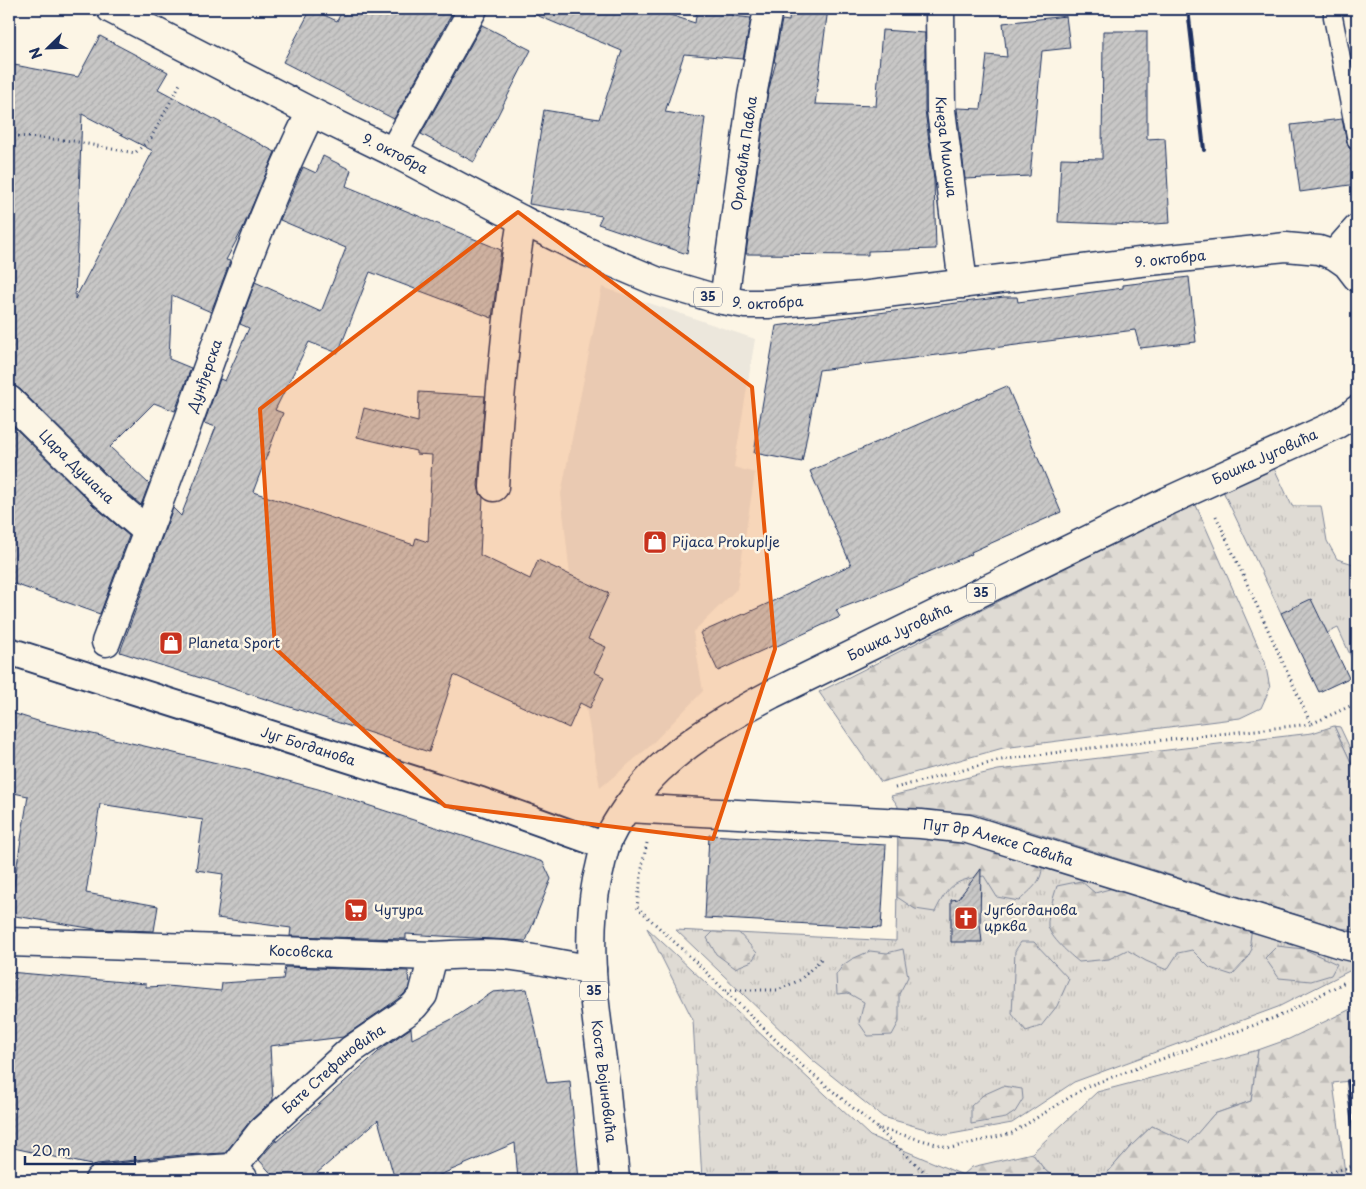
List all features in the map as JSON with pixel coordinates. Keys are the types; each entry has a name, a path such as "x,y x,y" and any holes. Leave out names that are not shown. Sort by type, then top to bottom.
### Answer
{"street":[{"name":"9. октобра","path":"111,9 583,250 656,281 693,293 724,300 745,304 798,302 1286,247 1319,250 1334,255 1347,264 1357,277"},
{"path":"393,152 472,9"},
{"name":"Орловића Павла","path":"724,300 752,96 768,9"},
{"name":"Кнеза Милоша","path":"940,9 941,110 963,284"},
{"name":"Дунђерска","path":"106,642 173,465 249,254 311,112"},
{"path":"494,487 502,369 513,271 522,220"},
{"path":"1334,255 1357,229"},
{"name":"Цара Душана","path":"9,400 104,494 147,531"},
{"name":"Бошка Југовића","path":"627,808 658,769 706,732 748,706 1202,485 1337,424 1357,410"},
{"name":"Југ Богданова","path":"9,651 481,801 606,846"},
{"name":"Пут др Алексе Савића","path":"627,808 922,824 968,829 1357,948"},
{"name":"Косте Војиновића","path":"615,1180 603,1062 596,1018 590,944 594,896 606,846 627,808"},
{"name":"Косовска","path":"9,942 433,956 485,954 533,958 592,969"},
{"name":"Бате Стефановића","path":"235,1176 262,1131 351,1050 414,1006 423,995 433,956"},
{"path":"98,1180 184,1171 235,1176"}],"lane":[{"path":"1333,9 1357,141"}],"path":[{"path":"9,140 17,136 73,141 135,153 151,138 196,53"},
{"path":"1202,485 1311,724"},
{"path":"888,790 1001,760 1082,749 1311,724 1357,703"},
{"path":"653,810 643,861 637,907 800,1064 877,1128 930,1176 939,1180"},
{"path":"725,990 778,990 800,980 823,957"},
{"path":"877,1128 950,1148 1012,1133 1088,1086 1282,1015 1349,980"},
{"path":"1312,1180 1325,1174 1357,1165"}],"highlighted area":[{"path":"518,212 752,387 775,649 713,839 445,806 275,648 260,409"}],"shaded area":[{"name":"Pijaca Prokuplje","path":"602,287 755,339 734,467 755,473 737,589 693,632 703,691 649,747 600,788 582,685 561,494"}],"green space":[{"path":"1274,468 1292,506 1321,506 1327,541 1337,559 1357,565 1357,670 1338,628 1327,633 1281,613 1223,491"},
{"path":"1195,503 1265,662 1270,688 1261,708 1240,718 1003,748 881,782 819,692 1180,510"},
{"path":"1334,726 1340,727 1357,763 1357,775"},
{"path":"1334,726 1357,775 1357,930 1339,928 975,814 897,815 898,806 891,796 998,770 1312,733"},
{"path":"898,832 966,838 1357,956 1357,967 1278,1007 1074,1082 1012,1123 946,1135 883,1117 811,1059 676,930 896,941"},
{"path":"898,832 966,838 1042,861 1041,874 1033,888 1019,901 997,897 984,876 954,885 944,896 935,912 915,909 897,897"},
{"path":"1081,881 1095,893 1113,888 1252,926 1250,942 1252,949 1246,960 1232,975 1210,968 1192,950 1178,953 1167,970 1127,950 1109,959 1079,962 1056,940 1048,926 1048,922 1057,886"},
{"path":"647,928 870,1136 963,1175 966,1180 702,1180 693,1020"},
{"path":"713,932 739,933 757,953 752,961 735,968 716,954 707,938"},
{"path":"1021,942 1034,942 1069,979 1057,1006 1041,1026 1026,1031 1012,1014 1015,951"},
{"path":"1277,946 1304,949 1337,964 1331,975 1311,981 1279,978 1265,958"},
{"path":"903,949 908,977 899,994 899,1022 892,1035 868,1036 859,1023 864,1002 848,993 837,994 836,975 843,965 870,951 887,953"},
{"path":"1357,1006 1357,1080 1333,1083 1346,1180 1101,1180 1131,1146 1152,1126 1189,1143 1214,1114 1251,1101 1258,1050 1289,1039"},
{"path":"1258,1050 1251,1101 1214,1114 1189,1144 1152,1126 1131,1146 1101,1180 1056,1180 1044,1169 1032,1153 1097,1092"},
{"path":"1003,1086 1022,1089 1023,1099 1015,1112 1006,1118 971,1124 971,1106 983,1095"},
{"path":"1032,1153 1044,1169 1056,1180 966,1180 963,1175 972,1167"}],"building":[{"path":"311,9 337,21 343,9 454,10 394,119 283,62"},
{"path":"522,9 652,9 695,23 697,9 733,9 733,16 751,18 743,59 684,54 665,112 705,118 687,254 598,224 602,216 529,204 544,110 599,119 622,51"},
{"path":"790,9 828,9 815,104 876,106 882,30 925,33 925,110 934,180 936,249 868,251 868,255 746,254 767,98 776,62 774,62 782,20 789,21"},
{"path":"1066,16 1070,48 1042,51 1030,176 965,179 957,108 981,109 987,55 1007,57 1003,23"},
{"path":"482,25 531,50 474,162 421,134"},
{"path":"1103,31 1147,31 1147,139 1165,138 1170,223 1138,225 1058,222 1061,158 1102,159"},
{"path":"100,36 168,72 158,89 275,152 242,230 226,260 230,261 211,312 172,295 169,359 191,368 175,411 154,403 110,447 149,484 141,505 115,483 20,389 9,385 9,64 78,77","holes":["82,114 153,151 75,299"]},
{"path":"1342,119 1349,148 1355,151 1357,184 1300,192 1291,125"},
{"path":"323,156 351,170 346,186 501,250 492,318 370,272 338,353 309,342 275,410 283,413 253,492 414,545 416,538 428,542 432,455 416,454 416,451 357,437 364,408 418,422 419,392 485,396 478,486 483,497 480,555 530,579 538,560 609,593 588,639 606,647 594,672 604,677 590,708 580,703 569,728 454,675 429,752 120,652 173,508 181,516 216,427 204,423 220,379 225,381 249,328 240,324 255,282 321,312 346,248 280,220 303,167 316,173"},
{"path":"1189,277 1196,342 1140,348 1135,330 819,370 802,462 754,453 776,326 1004,297 1017,297 1018,302 1123,288 1123,285"},
{"path":"1007,386 1061,512 971,552 972,554 836,610 840,617 718,671 700,633 851,565 810,471"},
{"path":"9,422 93,505 129,536 100,614 9,582"},
{"path":"1311,599 1349,678 1319,692 1281,613"},
{"path":"9,712 41,722 247,770 318,789 543,862 551,879 526,941 406,934 406,939 290,936 291,928 217,918 223,874 196,870 203,820 100,804 86,893 158,906 154,931 95,929 9,915 28,796 9,792"},
{"path":"709,835 886,845 881,928 705,918"},
{"name":"Југбогданова црква","path":"981,869 980,924 982,942 951,942 951,900 958,899"},
{"path":"285,967 408,971 409,988 395,1001 343,1037 270,1046 273,1100 250,1121 225,1153 182,1155 97,1164 91,1167 91,1165 9,1147 9,972 146,984 146,987 167,986 221,991 222,983 283,979"},
{"path":"527,989 547,1083 570,1081 579,1180 518,1180 515,1143 428,1180 395,1180 378,1120 309,1180 277,1180 259,1160 276,1140 276,1142 385,1046 411,1028 412,1039 452,1019 493,992"}],"railway":[{"path":"1188,9 1204,150"},
{"path":"1348,1081 1357,1162"}],"place":[{"name":"Pijaca Prokuplje","path":"655,542"},
{"name":"Planeta Sport","path":"171,643"},
{"name":"Чутура","path":"356,910"},
{"name":"Југбогданова црква","path":"966,918"}]}
